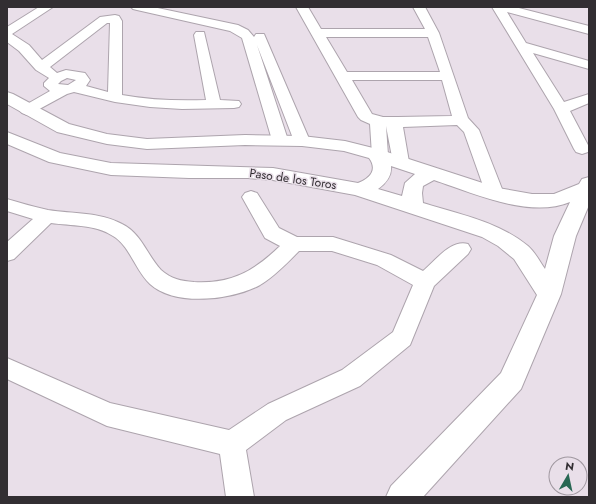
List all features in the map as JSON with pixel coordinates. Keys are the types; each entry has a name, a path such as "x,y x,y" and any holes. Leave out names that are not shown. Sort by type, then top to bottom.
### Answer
{"street":[{"path":"7,32 47,7"},
{"path":"137,7 166,9 241,24 254,29 259,34 302,141"},
{"path":"302,7 366,117 370,120 461,120"},
{"path":"419,7 433,33 461,120 471,130 495,194"},
{"path":"498,7 561,109 582,149"},
{"path":"502,7 589,30"},
{"path":"166,9 234,28 244,33 248,37 280,140"},
{"path":"41,67 104,20 115,19 115,98"},
{"path":"317,33 433,33"},
{"path":"200,35 214,105"},
{"path":"7,36 24,48 41,67 61,85 115,98 150,103 214,105 234,104"},
{"path":"521,45 589,65"},
{"path":"342,76 448,76"},
{"path":"17,103 61,85"},
{"path":"561,109 589,98"},
{"path":"17,103 63,128 115,140 147,144 280,140 345,146 378,154 495,194 532,201 557,200 588,186"},
{"path":"358,189 372,186 381,176 382,164 378,154 378,121"},
{"path":"394,121 401,162"},
{"name":"Paso de los Toros","path":"7,137 55,158 111,169 189,172 248,172 273,174 358,189 490,232 506,241 522,253 549,294"},
{"path":"414,207 411,198 416,180 423,176 436,174"},
{"path":"402,497 511,381 549,294 565,236 588,186"},
{"path":"251,197 272,233 294,244 332,244 384,260 425,282"},
{"path":"7,205 47,216 107,225 122,232 153,274 168,286 187,289 214,290 244,284 271,267 294,244"},
{"path":"7,254 47,216"},
{"path":"7,368 107,414 232,444 277,412 351,378 402,338 425,282 461,249"},
{"path":"232,444 240,497"}]}
